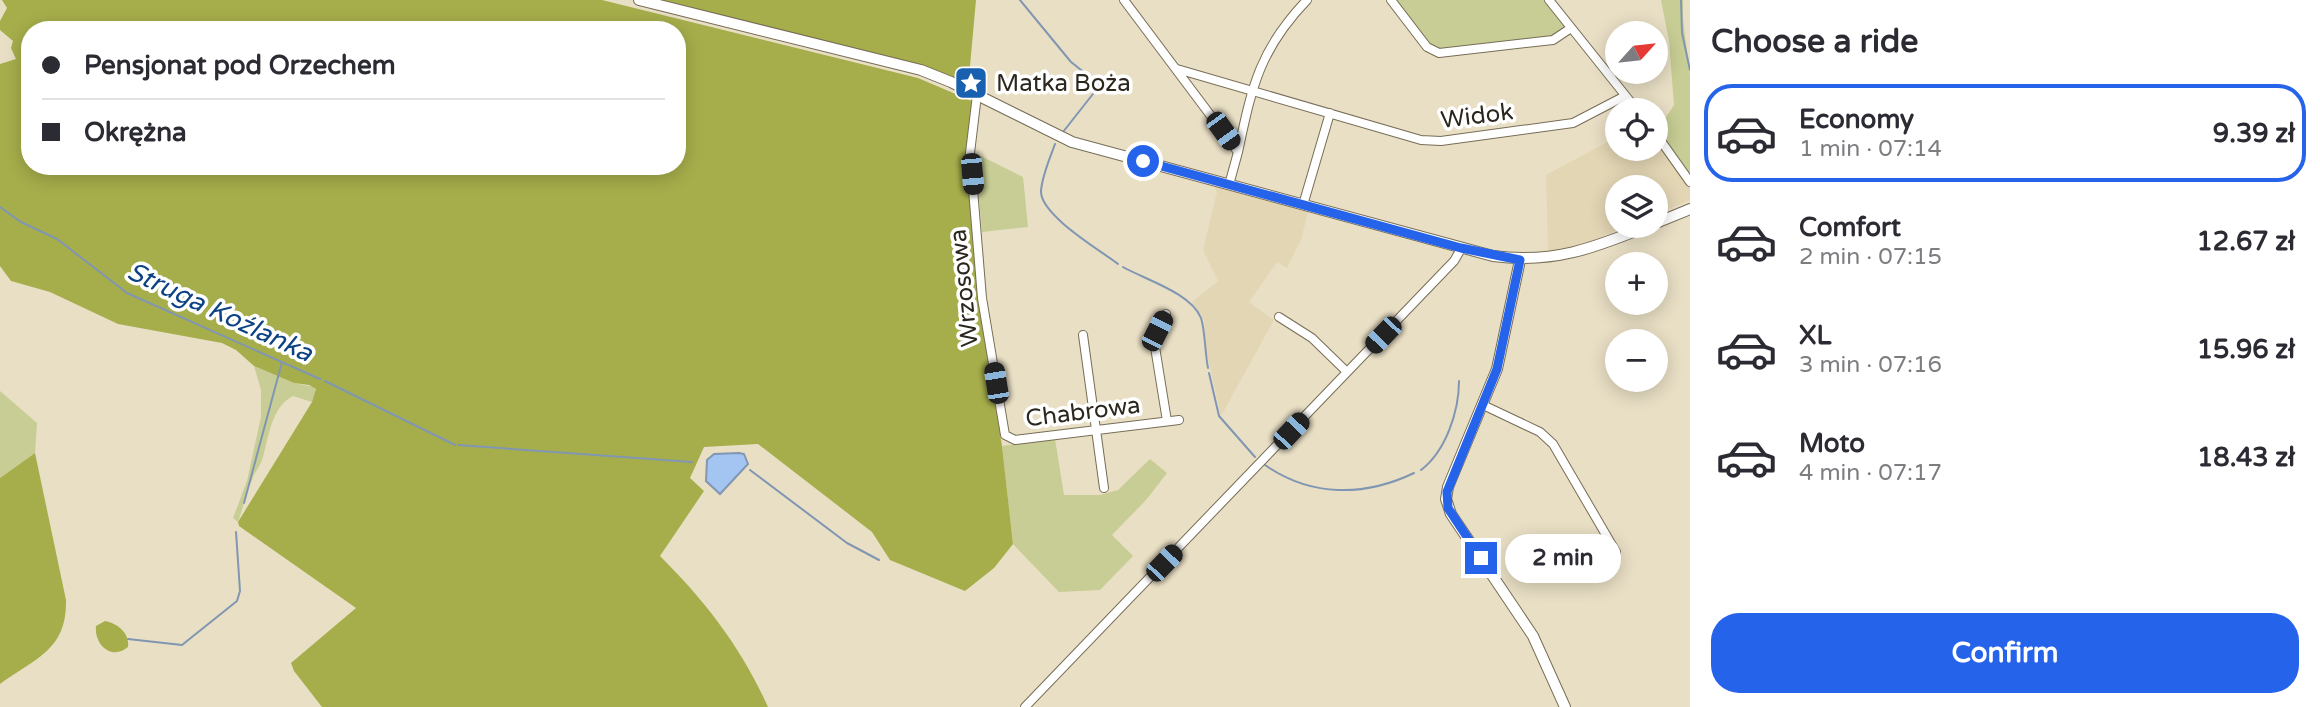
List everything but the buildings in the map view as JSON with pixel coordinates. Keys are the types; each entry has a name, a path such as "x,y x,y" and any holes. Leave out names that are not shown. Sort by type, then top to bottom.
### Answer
{"street":[{"path":"639,0 920,70 1068,140 1461,248 1520,260 1573,253 1615,238"},
{"path":"1124,0 1238,152"},
{"path":"1229,185 1251,89 1268,51 1307,0"},
{"path":"1391,0 1427,47 1439,53 1553,40 1572,28"},
{"path":"1549,0 1625,96"},
{"name":"Widok","path":"1177,69 1422,140 1441,141 1573,123 1625,96"},
{"name":"Wrzosowa","path":"977,95 970,153 982,298 1005,435"},
{"path":"1303,205 1330,113"},
{"path":"1668,151 1690,182"},
{"path":"1668,218 1690,209"},
{"path":"1025,707 1454,261 1461,248"},
{"path":"1520,260 1500,359 1448,486 1447,503 1538,645 1565,707"},
{"name":"Chabrowa","path":"1166,314 1154,341 1167,421"},
{"path":"1279,317 1312,338 1347,372"},
{"path":"1083,335 1104,488"},
{"path":"1483,405 1540,432 1553,444 1616,552"},
{"name":"Chabrowa","path":"1005,435 1012,440 1179,420"}],"shaded area":[{"path":"1605,143 1605,161 1668,161 1668,156 1690,185 1690,200 1668,209 1668,175 1605,175 1605,235 1584,244 1548,251 1546,175"},
{"path":"1214,186 1308,212 1301,240 1287,268 1277,262 1249,302 1274,320 1221,416 1206,350 1204,321 1192,302 1218,281 1203,250 1217,192"}],"green space":[{"path":"2,0 602,0 918,78 972,101 967,152 979,297 1002,446 1013,544 994,568 965,591 890,560 872,532 758,444 704,447 690,478 704,491 660,556 721,626 768,707 322,707 294,671 291,663 356,608 239,526 238,522 312,402 316,389 254,366 236,350 222,343 118,324 50,292 11,281 0,266 0,64 16,59 11,48 13,41 0,30 0,21 7,8"},
{"path":"660,0 976,0 969,77 959,81 874,53"},
{"path":"1394,0 1546,0 1568,28 1554,37 1434,50"},
{"path":"1661,0 1683,0 1690,76 1690,177 1668,146 1668,114 1674,105 1668,21 1665,21"},
{"path":"975,153 1023,177 1028,227 982,232"},
{"path":"254,366 294,383 314,387 317,392 312,402 293,396 279,408 238,522 233,518 247,481 261,417 261,390"},
{"path":"0,391 37,423 35,453 0,478"},
{"path":"1055,439 1064,495 1100,495 1118,490 1150,459 1167,473 1146,500 1112,535 1133,556 1100,590 1059,592 1013,544 1002,446"},
{"path":"35,453 66,600 65,617 61,631 47,651 0,684 0,478"},
{"path":"105,621 122,630 127,637 128,647 116,652 105,649 98,639 96,626"}],"water":[{"path":"714,454 744,454 748,464 720,494 706,481 707,460"}],"waterway":[{"path":"1020,0 1071,62 1100,85 1063,132"},
{"path":"1681,0 1682,33 1690,70"},
{"path":"1055,144 1043,179 1043,200 1060,221 1118,264"},
{"name":"Struga Koźlanka","path":"0,207 21,222 57,239 127,293 320,379"},
{"path":"1123,267 1178,294 1196,309 1201,318 1208,368"},
{"path":"244,503 282,362"},
{"path":"1209,373 1219,416 1255,457"},
{"name":"Struga Koźlanka","path":"325,381 455,445"},
{"path":"1421,470 1430,462 1449,430 1457,405 1459,381"},
{"name":"Struga Koźlanka","path":"458,445 692,462"},
{"path":"1265,465 1301,483 1338,490 1376,486 1414,473"},
{"path":"750,470 847,543 879,560"},
{"path":"128,639 182,645 237,601 240,591 236,532"}],"place":[{"name":"Matka Boża","path":"971,83"}],"route":[{"path":"1143,161 1461,248 1520,260 1497,369 1451,480 1446,499 1448,508 1481,558"}]}
